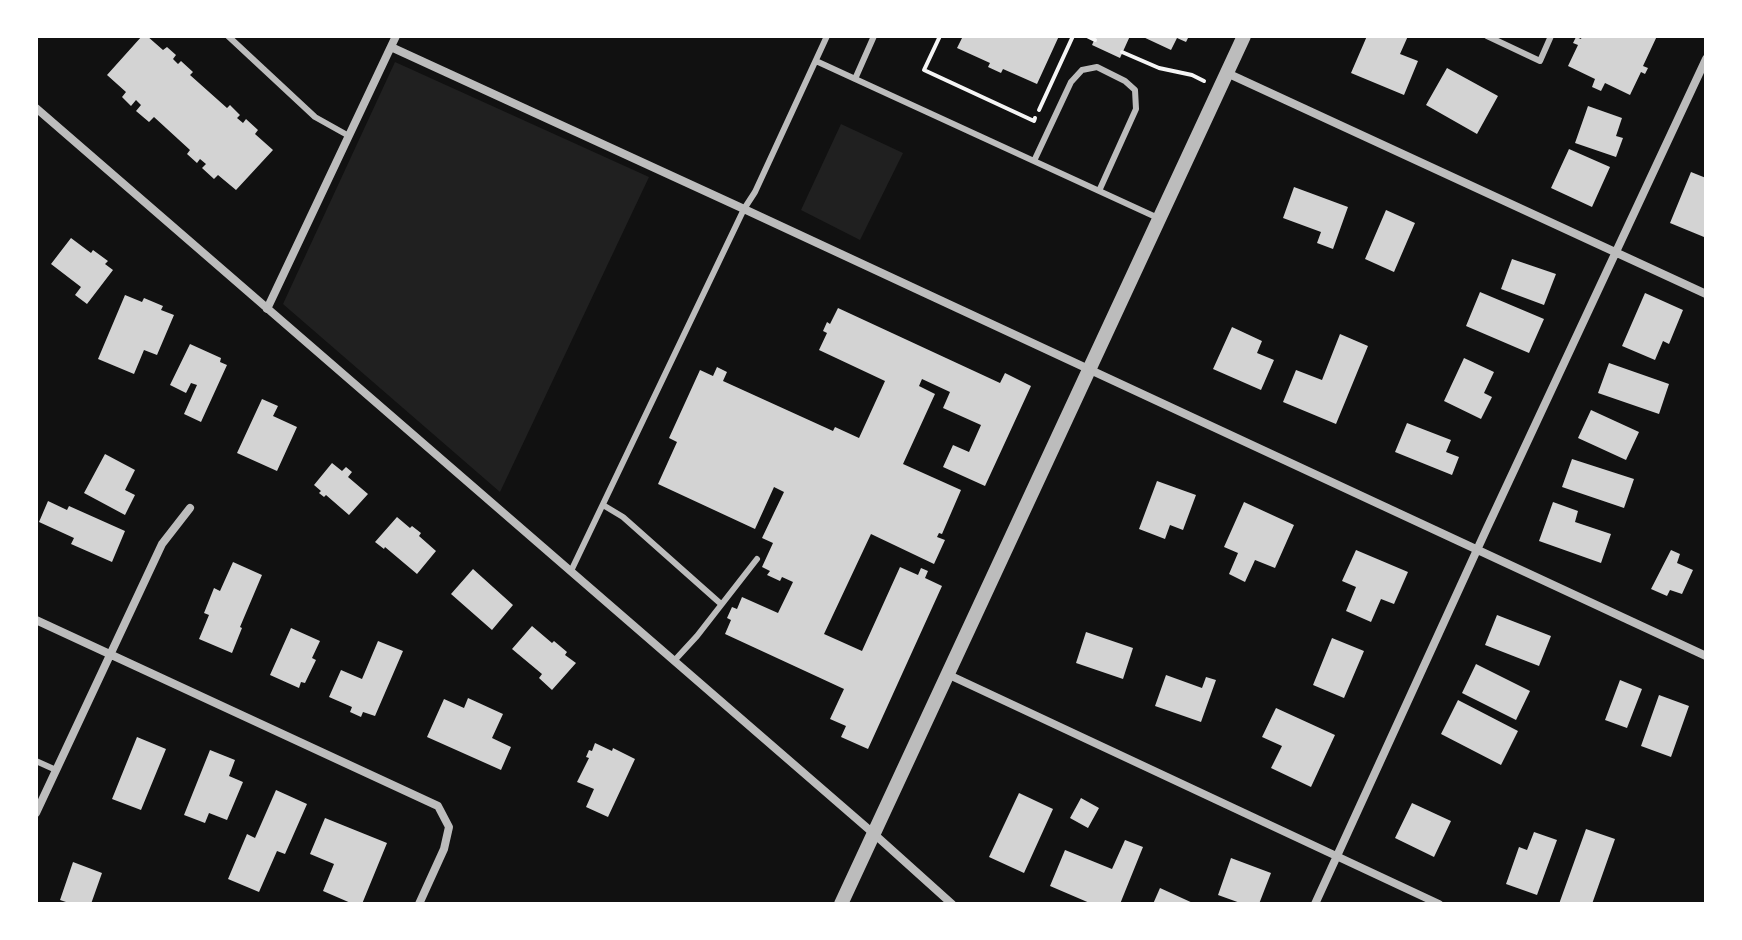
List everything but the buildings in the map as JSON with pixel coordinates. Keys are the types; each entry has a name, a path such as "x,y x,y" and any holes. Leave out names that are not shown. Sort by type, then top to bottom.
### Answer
{"street":[{"path":"267,309 396,36"},
{"path":"841,904 1244,36"},
{"path":"391,47 1706,656"},
{"path":"1315,904 1706,59"},
{"path":"1227,73 1706,294"},
{"path":"36,108 952,904"},
{"path":"36,813 162,544 190,508"},
{"path":"36,620 438,806 449,827 444,849 419,904"},
{"path":"947,674 1439,904"}],"lane":[{"path":"228,36 315,117 349,136"},
{"path":"571,571 827,36"},
{"path":"855,79 874,36"},
{"path":"1487,36 1540,61 1551,36"},
{"path":"816,61 1158,219"},
{"path":"1034,161 1071,82 1082,70 1097,67 1125,81 1135,90 1136,109 1099,191"},
{"path":"603,505 623,517 721,604"},
{"path":"674,661 757,559"},
{"path":"36,761 56,770"}],"path":[{"path":"940,36 924,70 1034,121 1073,36"},
{"path":"1087,36 1095,40"},
{"path":"1122,52 1159,68 1192,75 1206,82"}],"shaded area":[{"path":"395,62 649,177 500,492 283,304"},
{"path":"841,124 903,153 860,240 801,210"}]}
